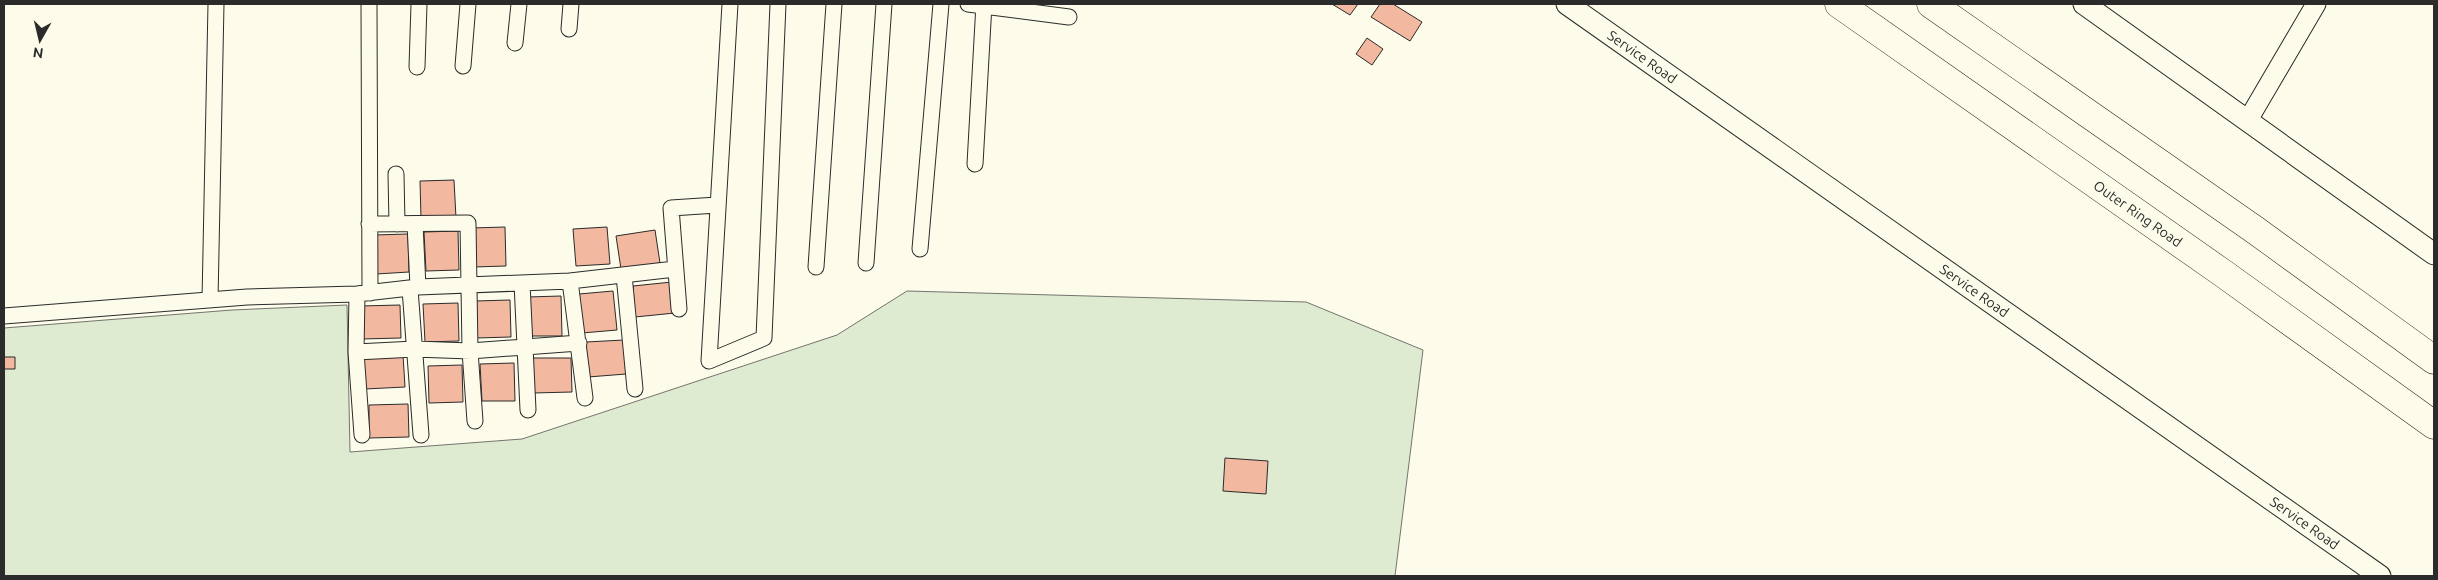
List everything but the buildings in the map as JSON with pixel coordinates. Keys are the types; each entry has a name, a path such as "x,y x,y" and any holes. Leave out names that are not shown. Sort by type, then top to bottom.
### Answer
{"highway":[{"name":"Outer Ring Road","path":"1839,4 2224,274 2434,425"},
{"path":"1931,4 2247,225 2434,360"}],"main road":[{"name":"Service Road","path":"1567,4 2380,576"},
{"path":"2084,4 2434,254"}],"street":[{"path":"210,300 216,4"},
{"path":"362,435 356,352 364,293 369,224 369,4"},
{"path":"416,67 418,4"},
{"path":"463,66 468,4"},
{"path":"515,43 519,4"},
{"path":"569,29 571,4"},
{"path":"730,4 709,361 764,338 778,4"},
{"path":"816,267 834,4"},
{"path":"866,264 884,4"},
{"path":"920,249 941,4"},
{"path":"968,4 1069,17"},
{"path":"2248,120 2316,4"},
{"path":"975,164 984,5"},
{"path":"396,174 397,224"},
{"path":"679,310 671,208 717,206"},
{"path":"369,224 468,223 470,351 476,421"},
{"path":"415,224 415,349 421,435"},
{"path":"4,316 210,300 570,281 675,269"},
{"path":"624,275 635,389"},
{"path":"570,281 585,398"},
{"path":"522,283 528,410"},
{"path":"356,352 415,349 470,351 579,343"}],"green space":[{"path":"907,291 1306,302 1423,350 1395,576 4,576 4,328 232,310 347,305 350,452 522,439 837,335"}]}
